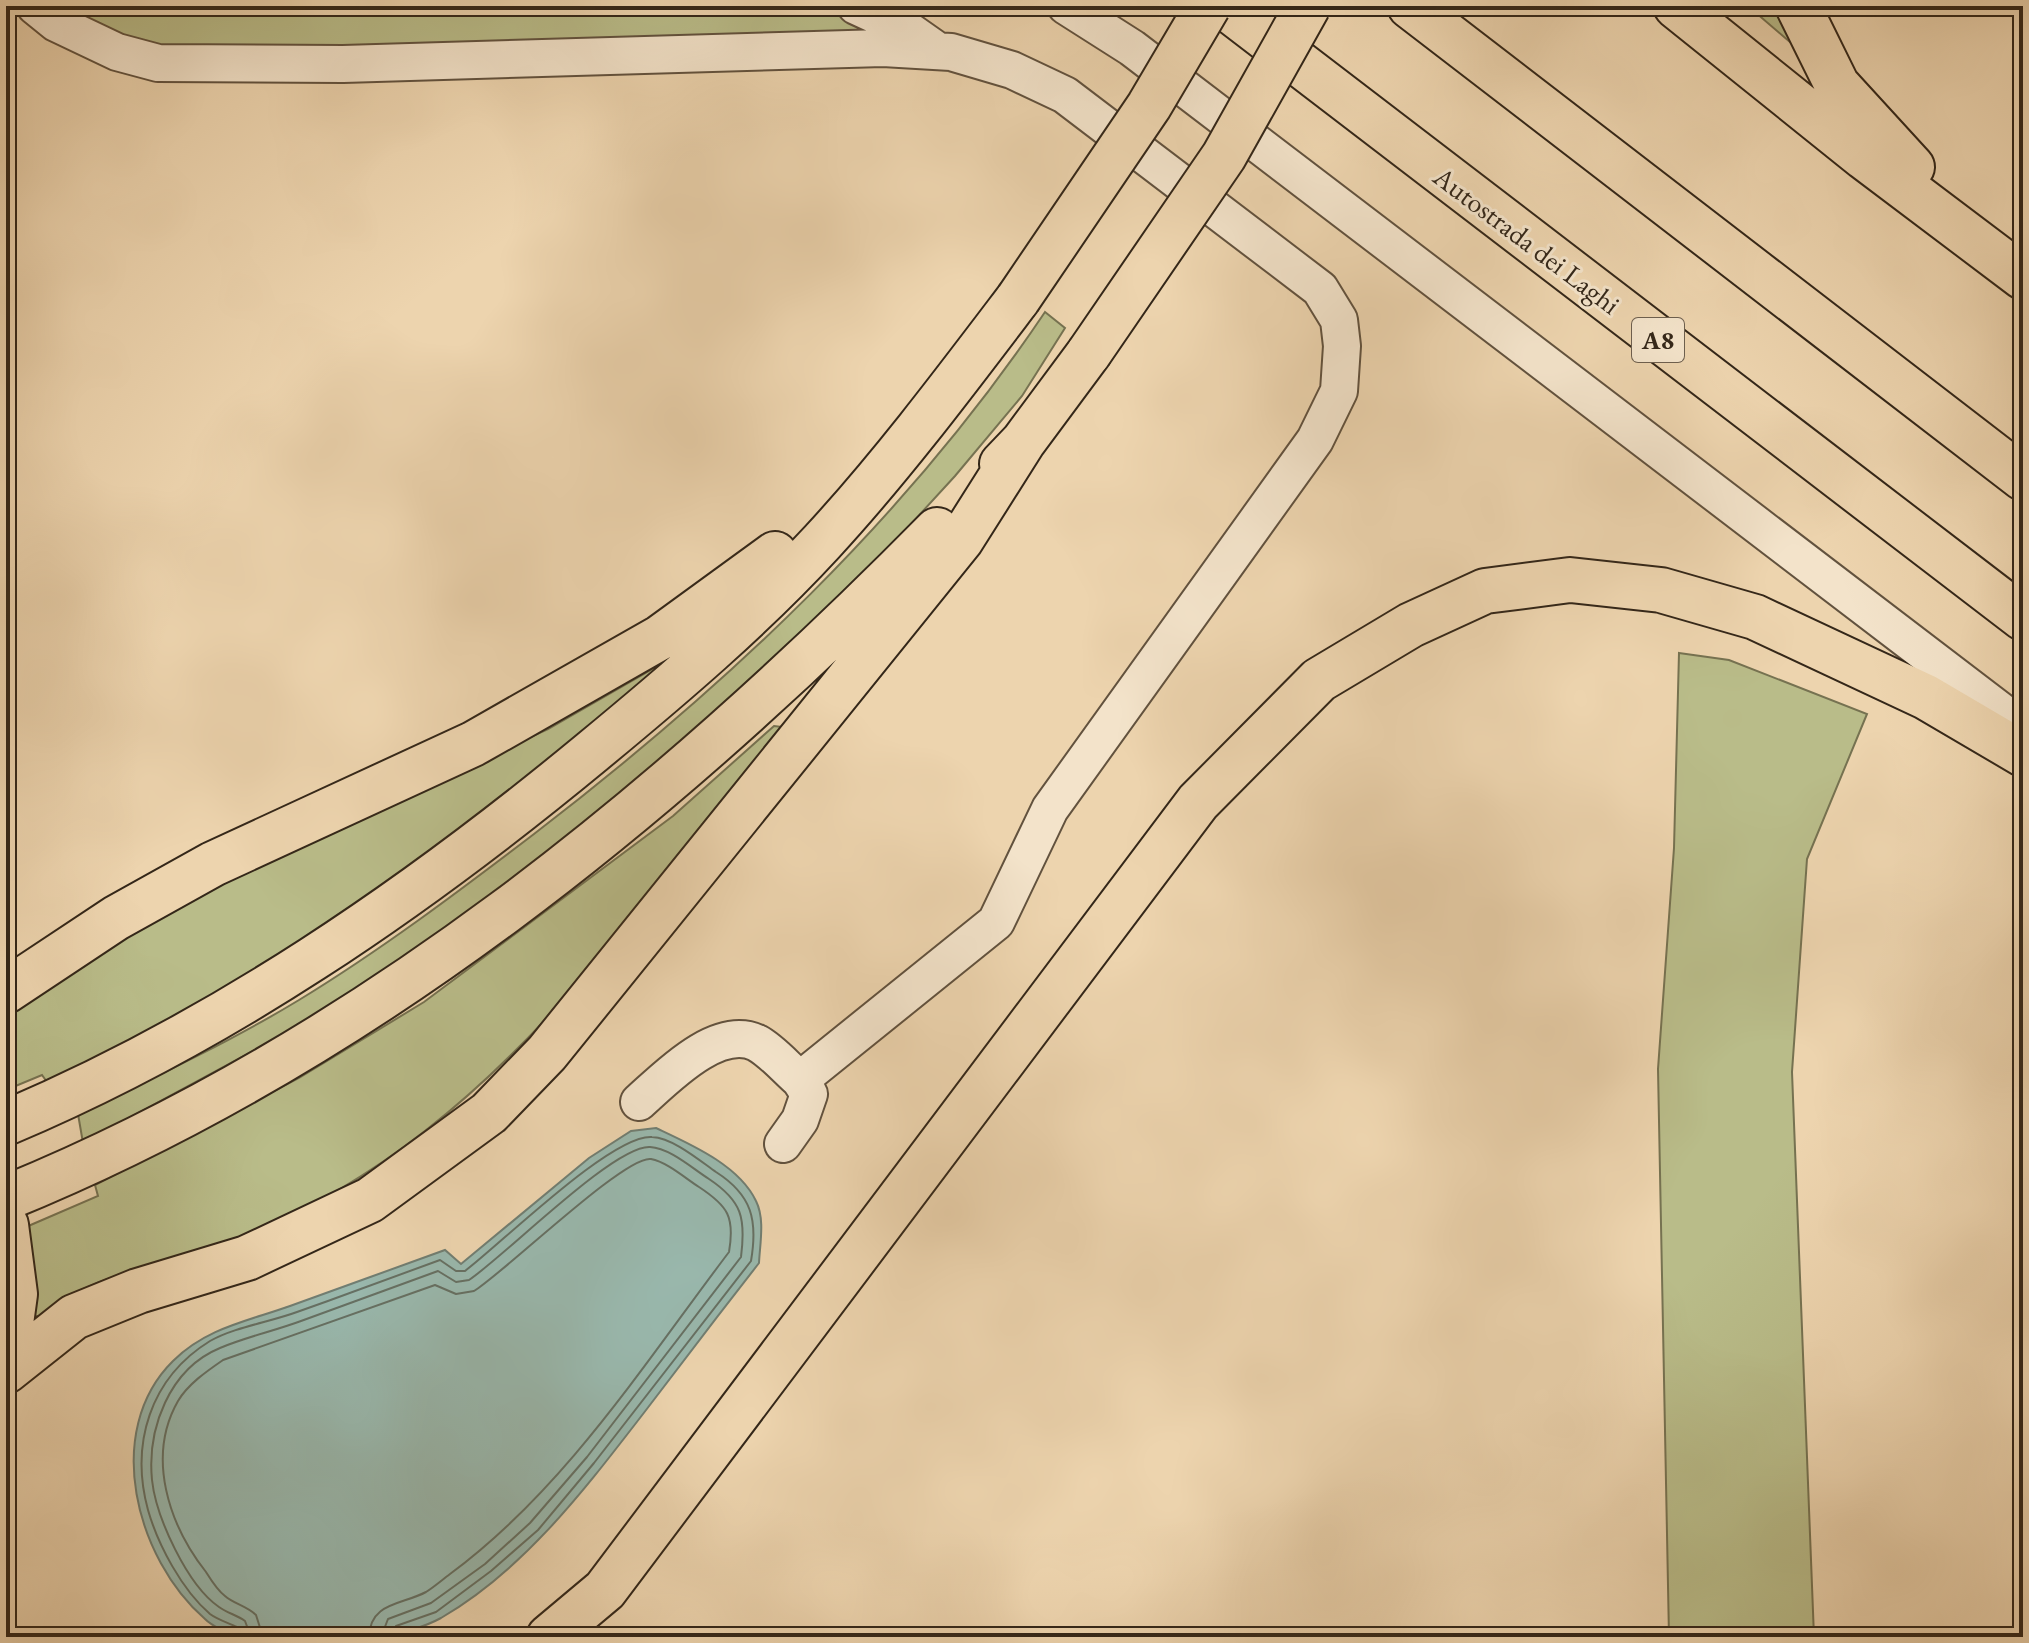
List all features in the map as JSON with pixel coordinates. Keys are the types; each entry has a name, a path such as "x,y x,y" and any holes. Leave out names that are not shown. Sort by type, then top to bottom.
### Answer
{"main road":[{"path":"6,1123 59,1100 263,991 424,885 512,818 686,674 822,542 949,391 1018,299 1149,106 1208,6"},
{"name":"Autostrada dei Laghi","path":"1224,6 2023,618"},
{"path":"6,1371 74,1317 138,1291 247,1258 370,1200 489,1113 547,1053 952,551 1023,442 1089,353 1224,156 1308,6"},
{"path":"1676,6 1864,157 2023,277"},
{"path":"1798,6 1837,85 1897,153 2023,268"},
{"path":"1417,10 2023,478"},
{"path":"6,991 116,918 213,864 473,744 661,637 763,566 949,391"},
{"path":"6,1198 86,1165 194,1112 296,1055 470,940 565,867 728,730 885,583 1023,442"},
{"path":"549,1637 605,1590 1198,802 1319,680 1411,625 1485,591 1570,580 1661,590 1755,617 1926,697 2023,754"},
{"path":"6,1225 15,1294 6,1360"}],"lane":[{"path":"35,6 56,23 117,52 158,63 343,64 883,48 938,51 1012,70 1065,95 1320,289 1339,320 1342,346 1339,391 1315,440 1050,809 996,922 800,1080"},
{"path":"856,6 908,30 938,51"},
{"path":"1066,6 1145,57 2023,728"},
{"path":"639,1102 682,1065 712,1045 739,1040 757,1043 800,1080 809,1094 800,1120 783,1144"}],"green space":[{"path":"61,6 837,6 862,13 859,34 175,50 133,44"},
{"path":"1748,6 1785,6 1826,73"},
{"path":"1045,312 1065,328 1022,396 955,476 846,595 675,758 425,947 292,1030 83,1143 78,1114 245,1031 360,961 534,834 676,718 811,594 874,528 935,459 992,387"},
{"path":"1679,653 1729,660 1867,714 1807,859 1792,1072 1814,1637 1669,1637 1658,1069 1674,848"},
{"path":"677,655 448,850 168,1023 47,1082 42,1075 6,1090 6,1007 236,873 548,729"},
{"path":"774,726 782,727 582,979 470,1094 407,1145 340,1189 275,1222 207,1249 99,1282 59,1302 40,1316 33,1316 26,1227 98,1196 95,1185 299,1078 424,1002 673,816"}],"water":[{"path":"656,1128 726,1166 748,1188 760,1215 759,1263 599,1471 551,1526 471,1599 441,1618 405,1632 345,1638 251,1638 231,1634 205,1619 181,1594 161,1563 146,1529 136,1494 134,1458 138,1422 151,1390 173,1361 213,1333 445,1250 461,1264 589,1158 631,1131"}]}
